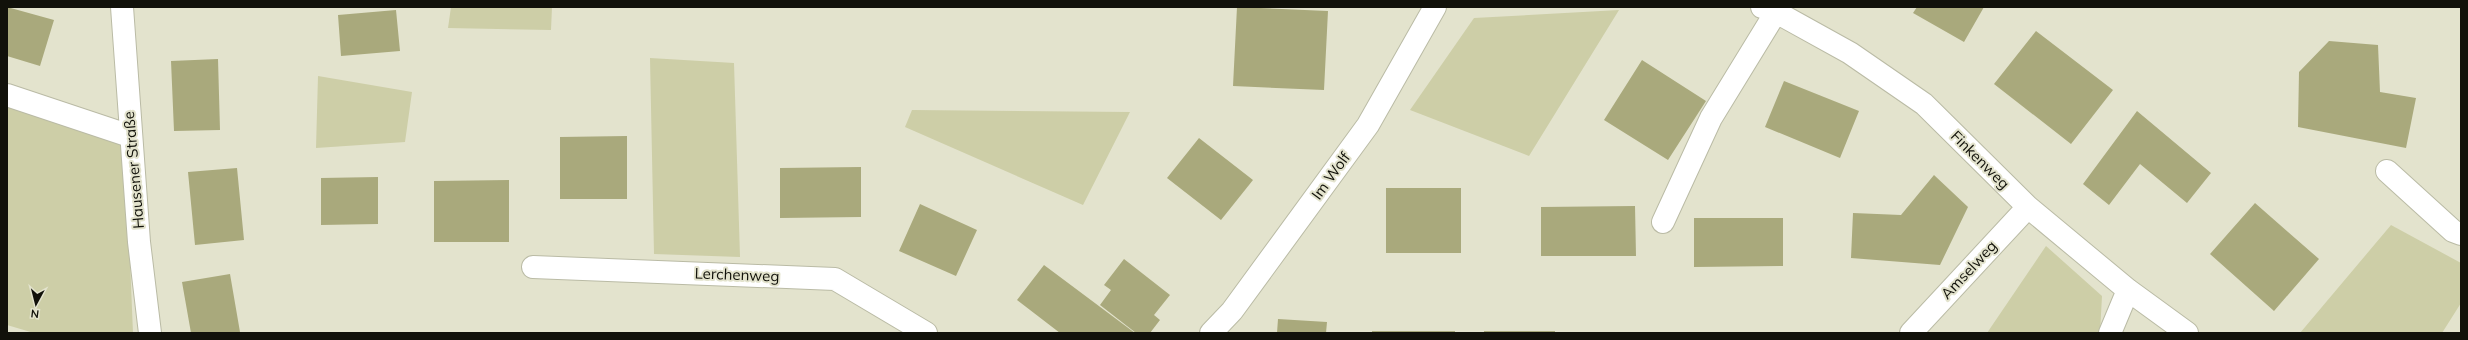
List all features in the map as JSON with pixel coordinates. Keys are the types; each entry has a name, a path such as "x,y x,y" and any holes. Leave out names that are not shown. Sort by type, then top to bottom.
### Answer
{"street":[{"name":"Hausener Straße","path":"122,7 130,136 150,333"},
{"name":"Im Wolf","path":"1211,333 1232,311 1368,125 1435,7"},
{"path":"1663,222 1710,118 1769,9"},
{"name":"Finkenweg","path":"1769,9 1850,53 1924,104 2028,207 2128,290 2186,333"},
{"path":"7,95 130,136"},
{"path":"2387,171 2453,231 2461,234"},
{"name":"Amselweg","path":"1911,333 2028,207"},
{"name":"Lerchenweg","path":"534,267 834,279 926,333"},
{"path":"2110,333 2128,290"}],"green space":[{"path":"451,7 552,7 551,30 448,28"},
{"path":"1619,10 1529,156 1410,110 1474,18"},
{"path":"650,58 734,63 740,257 654,254"},
{"path":"318,76 412,92 405,142 316,148"},
{"path":"7,102 125,140 133,333 34,333 7,325"},
{"path":"912,110 1130,112 1083,205 905,127"},
{"path":"2391,225 2461,263 2461,303 2442,333 2300,333"},
{"path":"2046,246 2102,296 2100,333 1987,333"}],"building":[{"path":"7,7 54,20 40,66 7,56"},
{"path":"1237,7 1328,11 1324,90 1233,86"},
{"path":"1917,7 1984,7 1964,42 1913,13"},
{"path":"396,10 400,51 341,56 338,15"},
{"path":"2036,31 2113,90 2071,144 1994,84"},
{"path":"2329,41 2378,45 2380,92 2416,98 2406,148 2298,127 2299,72"},
{"path":"218,59 220,130 174,131 171,61"},
{"path":"1642,60 1706,101 1668,160 1604,120"},
{"path":"1784,81 1859,111 1840,158 1765,127"},
{"path":"2137,111 2211,173 2187,203 2140,164 2109,205 2083,184"},
{"path":"627,136 627,199 560,199 560,137"},
{"path":"1199,138 1253,180 1221,220 1167,178"},
{"path":"861,167 861,217 780,218 780,168"},
{"path":"237,168 244,240 195,245 188,172"},
{"path":"1934,175 1968,207 1940,265 1851,258 1853,213 1901,215"},
{"path":"378,177 378,224 321,225 321,178"},
{"path":"509,180 509,242 434,242 434,181"},
{"path":"1386,188 1461,188 1461,253 1386,253"},
{"path":"2255,203 2319,259 2274,311 2210,254"},
{"path":"920,204 977,230 956,276 899,251"},
{"path":"1635,206 1636,256 1541,256 1541,207"},
{"path":"1694,218 1783,218 1783,266 1694,267"},
{"path":"1124,259 1170,295 1154,315 1160,320 1150,333 1136,333 1100,305 1111,290 1104,285"},
{"path":"1044,265 1135,333 1060,333 1017,300"},
{"path":"230,274 240,332 191,333 182,282"},
{"path":"1278,319 1327,322 1326,333 1277,333"},
{"path":"1372,331 1455,331 1455,333 1372,333"},
{"path":"1484,331 1555,331 1555,333 1484,333"}]}
